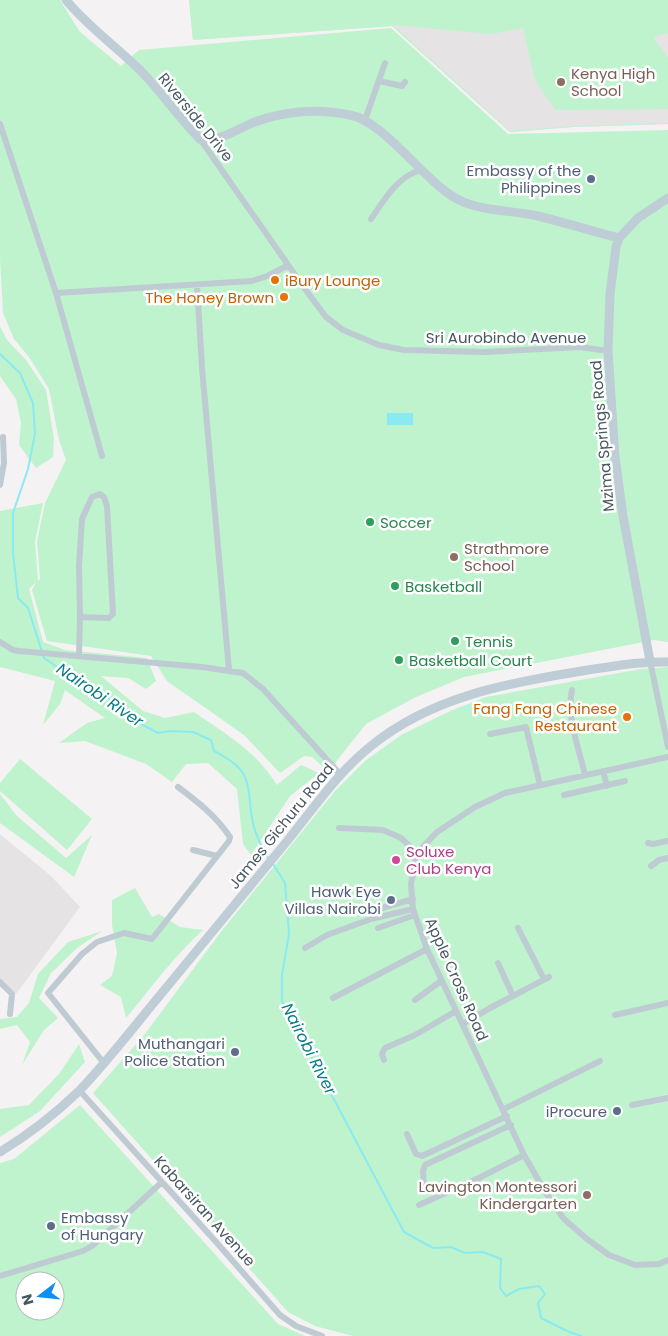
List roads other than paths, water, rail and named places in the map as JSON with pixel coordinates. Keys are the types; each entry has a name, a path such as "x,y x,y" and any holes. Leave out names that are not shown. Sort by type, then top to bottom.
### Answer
{"street":[{"name":"Riverside Drive","path":"66,0 141,72 200,140 288,266"},
{"path":"365,120 385,63"},
{"path":"379,81 402,86 405,82"},
{"path":"200,140 224,137 250,124 277,116 320,111 352,115 365,120 382,133 420,170 444,190 469,204 537,216 619,238 638,218 668,198"},
{"path":"0,124 56,293 102,456"},
{"path":"371,219 393,186 405,177 420,170"},
{"name":"Mzima Springs Road","path":"619,238 616,247 610,294 608,351 615,456 620,496 650,662"},
{"path":"56,293 252,281 288,266"},
{"name":"Sri Aurobindo Avenue","path":"288,266 326,317 343,330 379,345 404,350 485,352 580,347 608,351"},
{"path":"197,285 202,368 230,670"},
{"path":"0,485 4,463 3,437"},
{"path":"79,655 82,519 92,497 100,494 104,496 108,506 113,614 109,618 80,617"},
{"path":"0,642 13,650 19,651 230,670 243,674 263,689 340,774"},
{"path":"650,662 668,747"},
{"name":"James Gichuru Road","path":"0,1152 24,1137 80,1090 271,861 340,774 370,746 415,716 452,700 519,682 650,662 668,662"},
{"path":"572,690 570,700 571,712 586,775"},
{"path":"490,734 526,727 540,785"},
{"path":"339,828 383,830 401,838 417,853 437,832 475,807 505,793 668,757"},
{"path":"603,771 606,786"},
{"path":"564,795 624,781"},
{"path":"103,1062 48,993 82,954 97,942 124,933 152,939 229,841 230,837 207,809 178,788"},
{"path":"648,843 668,841"},
{"path":"192,850 217,856"},
{"name":"Apple Cross Road","path":"417,853 412,884 412,899 414,912 427,949 524,1154 546,1193 564,1219 587,1239 609,1254 635,1265 659,1264 668,1260"},
{"path":"651,866 659,860 668,858"},
{"path":"376,910 412,899"},
{"path":"378,928 414,912"},
{"path":"305,948 327,935 371,919 414,912"},
{"path":"463,1024 546,978 518,928"},
{"path":"333,998 427,949"},
{"path":"498,963 513,996"},
{"path":"415,1000 441,980"},
{"path":"0,982 12,994 10,1014"},
{"path":"615,1014 668,1003"},
{"path":"384,1060 382,1054 385,1048 415,1035 456,1011"},
{"path":"504,1109 600,1061"},
{"name":"Kabarsiran Avenue","path":"80,1090 280,1315 296,1326 322,1336"},
{"path":"632,1105 668,1098"},
{"path":"407,1134 416,1154 422,1156 507,1116"},
{"path":"424,1188 423,1171 426,1165 511,1125"},
{"path":"419,1205 479,1178 524,1154"},
{"path":"0,1276 83,1251 92,1246 162,1182"}],"water":[{"path":"387,413 413,413 413,425 387,425"}],"waterway":[{"name":"Nairobi River","path":"0,354 20,373 33,403 35,434 28,469 13,513 13,553 18,598 28,608 44,658 101,693 141,724 158,733 171,731 193,732 211,740 214,751 235,764 244,775 248,785 254,828 268,858"},
{"name":"Nairobi River","path":"273,864 285,883 289,934 282,975 282,1001 404,1232 433,1248 451,1247 465,1253 483,1252 501,1259 500,1288 506,1296 519,1289 539,1286 545,1294 538,1303 541,1318 581,1336"}],"place":[{"name":"Kenya High School","path":"561,82"},
{"name":"Embassy of the Philippines","path":"591,179"},
{"name":"iBury Lounge","path":"275,280"},
{"name":"The Honey Brown","path":"284,297"},
{"name":"Soccer","path":"370,522"},
{"name":"Strathmore School","path":"454,557"},
{"name":"Basketball","path":"395,586"},
{"name":"Tennis","path":"455,641"},
{"name":"Basketball Court","path":"399,660"},
{"name":"Fang Fang Chinese Restaurant","path":"627,717"},
{"name":"Soluxe Club Kenya","path":"396,860"},
{"name":"Hawk Eye Villas Nairobi","path":"391,900"},
{"name":"Muthangari Police Station","path":"235,1052"},
{"name":"iProcure","path":"617,1111"},
{"name":"Lavington Montessori Kindergarten","path":"587,1195"},
{"name":"Embassy of Hungary","path":"51,1226"}]}
